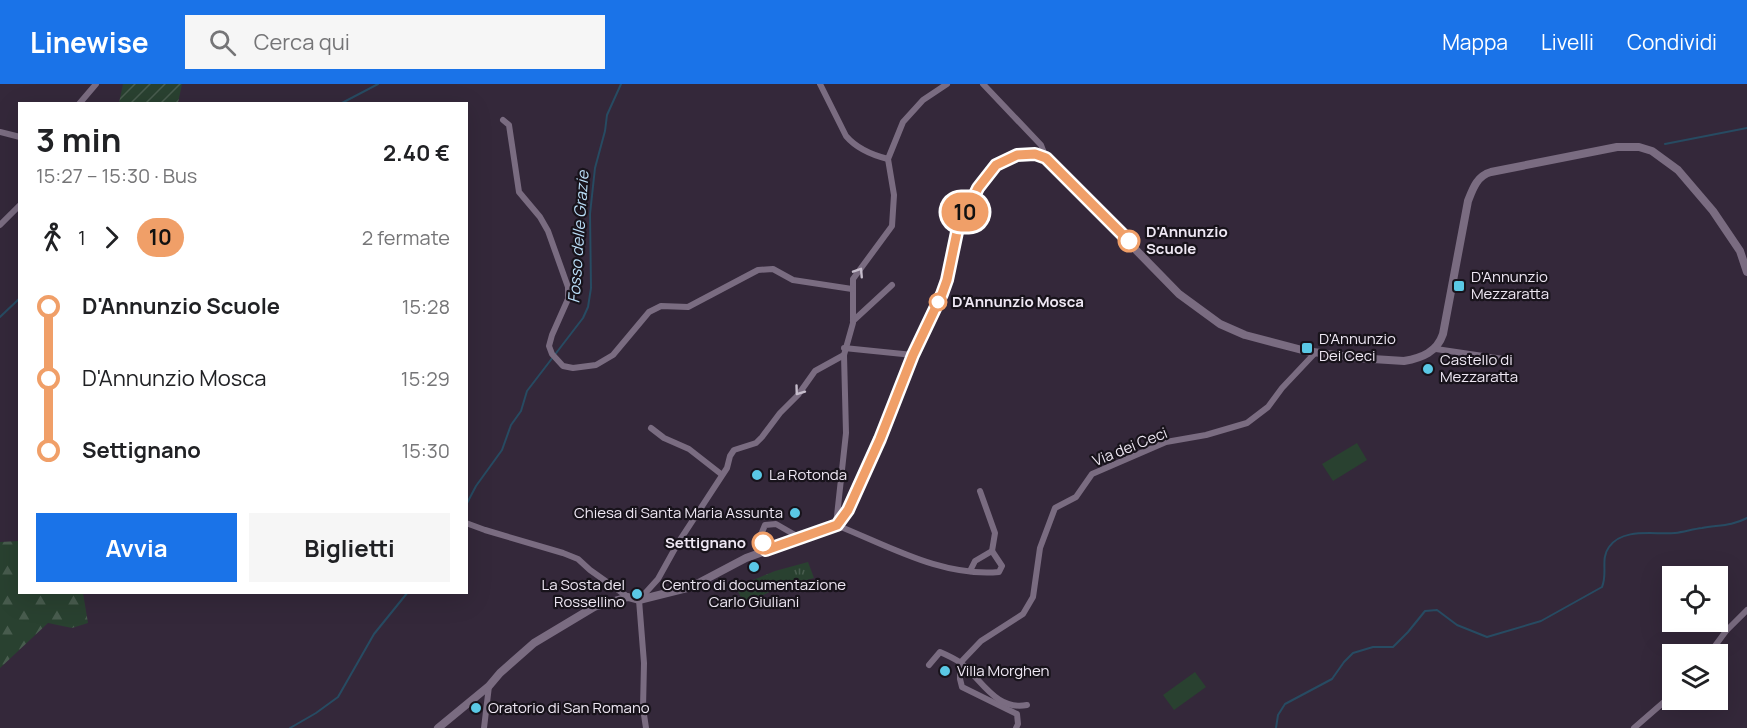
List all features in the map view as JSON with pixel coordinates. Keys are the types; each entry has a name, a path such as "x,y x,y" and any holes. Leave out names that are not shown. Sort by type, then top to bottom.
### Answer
{"street":[{"path":"81,102 96,84"},
{"path":"820,84 846,136 852,143 873,155 888,159"},
{"path":"837,525 846,433 844,348 853,321 852,289 856,274 882,241 894,220 894,195 888,159 903,122 913,109 947,84"},
{"path":"983,84 1041,145 1046,158 1179,294 1220,324 1245,335 1315,353 1404,361 1415,359 1436,349 1446,323 1468,201 1478,180 1491,171 1617,147 1639,147 1652,152 1678,170 1713,211 1740,251 1747,272"},
{"path":"502,120 508,124 519,192 540,217 548,231 568,287 568,299 549,346 552,354 563,366 573,368 596,365 613,355 649,312 661,306 688,307 758,270 773,269 793,280 852,289"},
{"path":"0,132 18,136"},
{"path":"468,524 578,559 628,597 639,600 691,587 763,551 837,525 854,498 913,355 947,280 957,232 978,188 996,165 1017,155 1035,154 1046,158"},
{"path":"0,225 18,207"},
{"path":"853,321 892,285"},
{"path":"844,348 913,355"},
{"path":"1436,349 1510,360"},
{"name":"Via dei Ceci","path":"960,663 981,641 1023,614 1033,597 1041,548 1054,508 1076,496 1092,474 1166,442 1206,435 1247,423 1268,407 1282,388 1315,353"},
{"path":"646,728 643,708 644,663 639,600 658,579 678,543 727,468 734,450 756,443 798,395 815,371 844,355"},
{"path":"651,428 664,438 689,449 721,474"},
{"path":"837,525 945,569 981,574 999,572 1002,566 992,551 995,533 980,491"},
{"path":"763,551 760,537 765,525 776,524 802,539"},
{"path":"970,571 975,561 992,551"},
{"path":"438,728 544,636 594,607 628,597"},
{"path":"1716,644 1726,630 1747,610"},
{"path":"929,665 940,652 960,663 1000,701 1015,707 1027,705"},
{"path":"960,663 962,687 1017,714 1016,728"},
{"path":"484,728 489,686"},
{"path":"1634,728 1662,704"}],"green space":[{"path":"123,84 182,84 178,102 119,102"},
{"path":"1357,443 1367,460 1333,481 1322,464"},
{"path":"18,541 18,594 83,594 88,623 72,628 48,623 0,668 0,542"},
{"path":"808,562 814,578 778,588 744,604 736,587 775,571"},
{"path":"1195,672 1206,687 1174,710 1163,695"}],"waterway":[{"path":"344,102 378,84"},
{"name":"Fosso delle Grazie","path":"468,501 502,450 511,425 521,411 527,391 583,318 588,307 591,288 590,214 595,168 607,115 621,84"},
{"path":"1665,144 1747,128"},
{"path":"0,317 18,300"},
{"path":"1276,728 1278,715 1285,704 1332,679 1353,653 1373,647 1393,647 1425,611 1437,610 1457,625 1487,637 1541,621 1602,587 1606,552 1615,541 1622,537 1640,533 1678,533 1730,524 1747,518"},
{"name":"Fosso delle Grazie","path":"290,728 338,697 374,634 406,594"}],"bus line":[{"name":"10","path":"763,543 766,550 802,539 837,525 848,510 880,439 913,355 942,294 962,219 978,188 996,165 1017,155 1035,154 1046,158 1129,241"}],"place":[{"name":"D'Annunzio Scuole","path":"1129,241"},
{"name":"D'Annunzio Mezzaratta","path":"1459,286"},
{"name":"D'Annunzio Mosca","path":"938,302"},
{"name":"D'Annunzio Dei Ceci","path":"1307,348"},
{"name":"Castello di Mezzaratta","path":"1428,369"},
{"name":"La Rotonda","path":"757,475"},
{"name":"Chiesa di Santa Maria Assunta","path":"795,513"},
{"name":"Settignano","path":"763,543"},
{"name":"Centro di documentazione Carlo Giuliani","path":"754,567"},
{"name":"La Sosta del Rossellino","path":"637,594"},
{"name":"Villa Morghen","path":"945,671"},
{"name":"Oratorio di San Romano","path":"476,708"}]}
